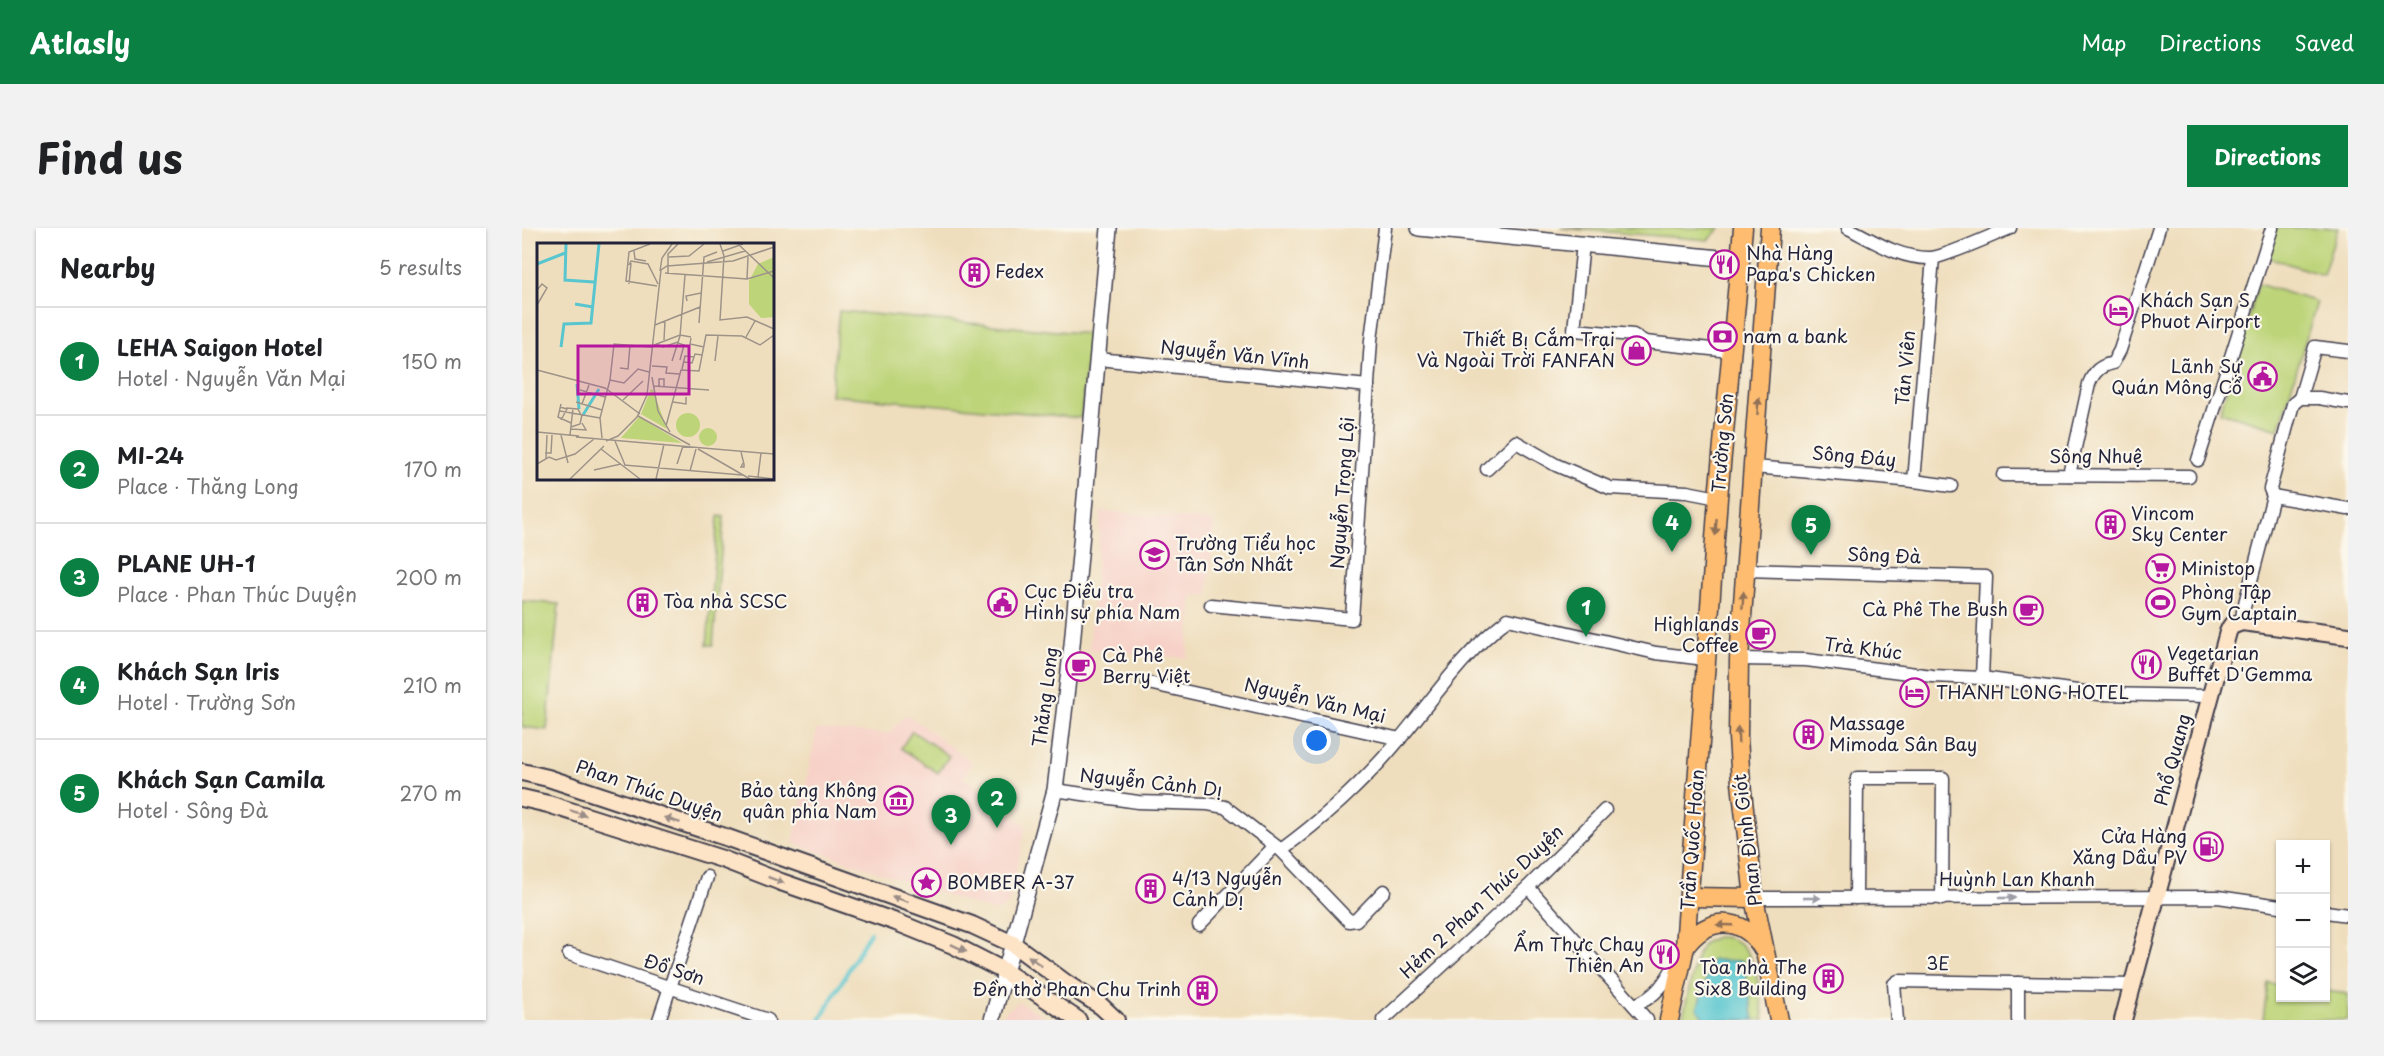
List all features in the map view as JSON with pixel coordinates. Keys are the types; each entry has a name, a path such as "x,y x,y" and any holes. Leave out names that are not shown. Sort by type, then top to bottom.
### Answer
{"main road":[{"name":"Trường Sơn","path":"1705,659 1730,351 1743,228"},
{"name":"Trường Sơn","path":"1738,658 1770,228"},
{"path":"2242,622 2348,636"},
{"name":"Phổ Quang","path":"2123,1020 2228,632 2231,626 2242,622"},
{"name":"Phan Đình Giót","path":"1738,658 1740,772 1754,898 1779,1020"},
{"name":"Trần Quốc Hoàn","path":"1669,1020 1685,947 1705,659"},
{"name":"Phan Thúc Duyện","path":"522,772 548,778 728,838 962,921 1013,944 1067,984 1101,1005 1116,1020"},
{"path":"522,798 548,804 722,859 896,922 953,945 1004,971 1078,1020"},
{"path":"722,859 728,838"},
{"path":"1689,897 1754,898"},
{"path":"1685,947 1701,930 1708,926 1725,923 1740,926 1747,931 1764,951"}],"street":[{"name":"Thăng Long","path":"992,1020 1055,790 1072,645 1109,228"},
{"name":"Nguyễn Trọng Lội","path":"1211,605 1352,619 1371,340 1385,228"},
{"path":"1419,228 1740,260"},
{"path":"1848,228 1900,253 1933,258 2010,228"},
{"path":"2069,475 2093,373 2113,363 2120,350 2159,228"},
{"path":"2198,460 2272,228"},
{"path":"1583,244 1574,330 1633,335 1645,342 1730,351"},
{"name":"Tản Viên","path":"1914,481 1933,258"},
{"path":"2242,622 2273,496 2270,489 2294,404 2300,398 2315,347 2348,351"},
{"name":"Nguyễn Văn Vĩnh","path":"1098,359 1368,386"},
{"path":"2300,398 2319,398 2348,403"},
{"path":"1487,470 1516,442 1556,465 1610,488 1687,492 1718,498"},
{"name":"Sông Đáy","path":"1754,467 1951,486"},
{"name":"Sông Nhuệ","path":"2003,475 2189,476"},
{"path":"2273,496 2348,510"},
{"name":"Sông Đà","path":"1745,570 1986,577 1982,678"},
{"name":"Nguyễn Văn Mại","path":"1148,682 1400,739 1446,679 1481,642 1508,619 1656,653 1705,659"},
{"name":"Trà Khúc","path":"1738,658 1806,660 1932,676 1982,678 2099,694 2210,696"},
{"path":"1199,925 1278,848 1333,807 1400,739"},
{"path":"1856,898 1857,778 1942,778 1942,898"},
{"name":"Nguyễn Cảnh Dị","path":"1055,790 1138,802 1208,804 1225,807 1278,848 1349,921 1356,920 1384,891"},
{"name":"Hẻm 2 Phan Thúc Duyện","path":"1383,1020 1528,887 1605,810"},
{"path":"659,1020 707,877"},
{"path":"1528,887 1647,1020"},
{"name":"Huỳnh Lan Khanh","path":"1754,898 2218,897 2276,905"},
{"path":"2330,913 2348,915"},
{"path":"1634,1005 1645,1001 1660,989 1685,947"},
{"name":"Đồ Sơn","path":"569,954 768,1020"},
{"name":"3E","path":"1897,1020 1894,984 1898,981 2133,985"},
{"path":"2018,983 2018,1020"}],"shaded area":[{"path":"1101,511 1214,521 1208,596 1193,595 1187,658 1089,650"},
{"name":"Bảo tàng Không quân phía Nam","path":"907,714 973,763 963,777 1026,825 1009,904 995,912 793,843 817,729 888,734"},
{"path":"1019,1002 1050,1020 1003,1020 1004,1013"}],"green space":[{"path":"1561,228 1720,228 1708,240"},
{"path":"2276,228 2338,228 2323,275 2267,257"},
{"path":"2258,284 2317,302 2279,429 2220,412"},
{"path":"839,311 1089,334 1081,418 831,395"},
{"path":"718,516 724,517 713,645 707,645"},
{"path":"522,601 559,604 547,730 522,727"},
{"path":"912,731 949,756 938,773 901,748"},
{"path":"1716,937 1730,938 1741,944 1749,954 1758,980 1764,1020 1682,1020 1697,955 1704,943"},
{"path":"2268,983 2276,984 2276,1002 2330,1002 2330,992 2348,994 2348,1020 2263,1020"}],"water":[{"path":"1712,960 1743,961 1754,1020 1703,1020 1704,1017 1697,1009"}],"waterway":[{"path":"820,1020 870,932"}],"place":[{"name":"Nhà Hàng Papa's Chicken","path":"1725,264"},
{"name":"Fedex","path":"974,272"},
{"name":"Khách Sạn S Phuot Airport","path":"2119,311"},
{"name":"nam a bank","path":"1722,337"},
{"name":"Thiết Bị Cắm Trại Và Ngoài Trời FANFAN","path":"1636,350"},
{"name":"Lãnh Sự Quán Mông Cổ","path":"2263,377"},
{"name":"Vincom Sky Center","path":"2110,524"},
{"name":"Khách Sạn Iris","path":"1672,552"},
{"name":"Trường Tiểu học Tân Sơn Nhất","path":"1154,554"},
{"name":"Khách Sạn Camila","path":"1811,555"},
{"name":"Ministop","path":"2160,569"},
{"name":"Tòa nhà SCSC","path":"642,602"},
{"name":"Cục Điều tra Hình sự phía Nam","path":"1003,602"},
{"name":"Phòng Tập Gym Captain","path":"2160,603"},
{"name":"Cà Phê The Bush","path":"2029,610"},
{"name":"Highlands Coffee","path":"1760,635"},
{"name":"LEHA Saigon Hotel","path":"1586,637"},
{"name":"Vegetarian Buffet D'Gemma","path":"2146,664"},
{"name":"Cà Phê Berry Việt","path":"1081,666"},
{"name":"THANH LONG HOTEL","path":"1915,693"},
{"name":"Massage Mimoda Sân Bay","path":"1808,734"},
{"name":"Bảo tàng Không quân phía Nam","path":"898,801"},
{"name":"MI-24","path":"997,828"},
{"name":"PLANE UH-1","path":"951,845"},
{"name":"Cửa Hàng Xăng Dầu PV","path":"2208,847"},
{"name":"BOMBER A-37","path":"926,883"},
{"name":"4/13 Nguyễn Cảnh Dị","path":"1151,889"},
{"name":"Ẩm Thực Chay Thiên An","path":"1665,955"},
{"name":"Tòa nhà The Six8 Building","path":"1828,978"},
{"name":"Đền thờ Phan Chu Trinh","path":"1202,990"}]}
